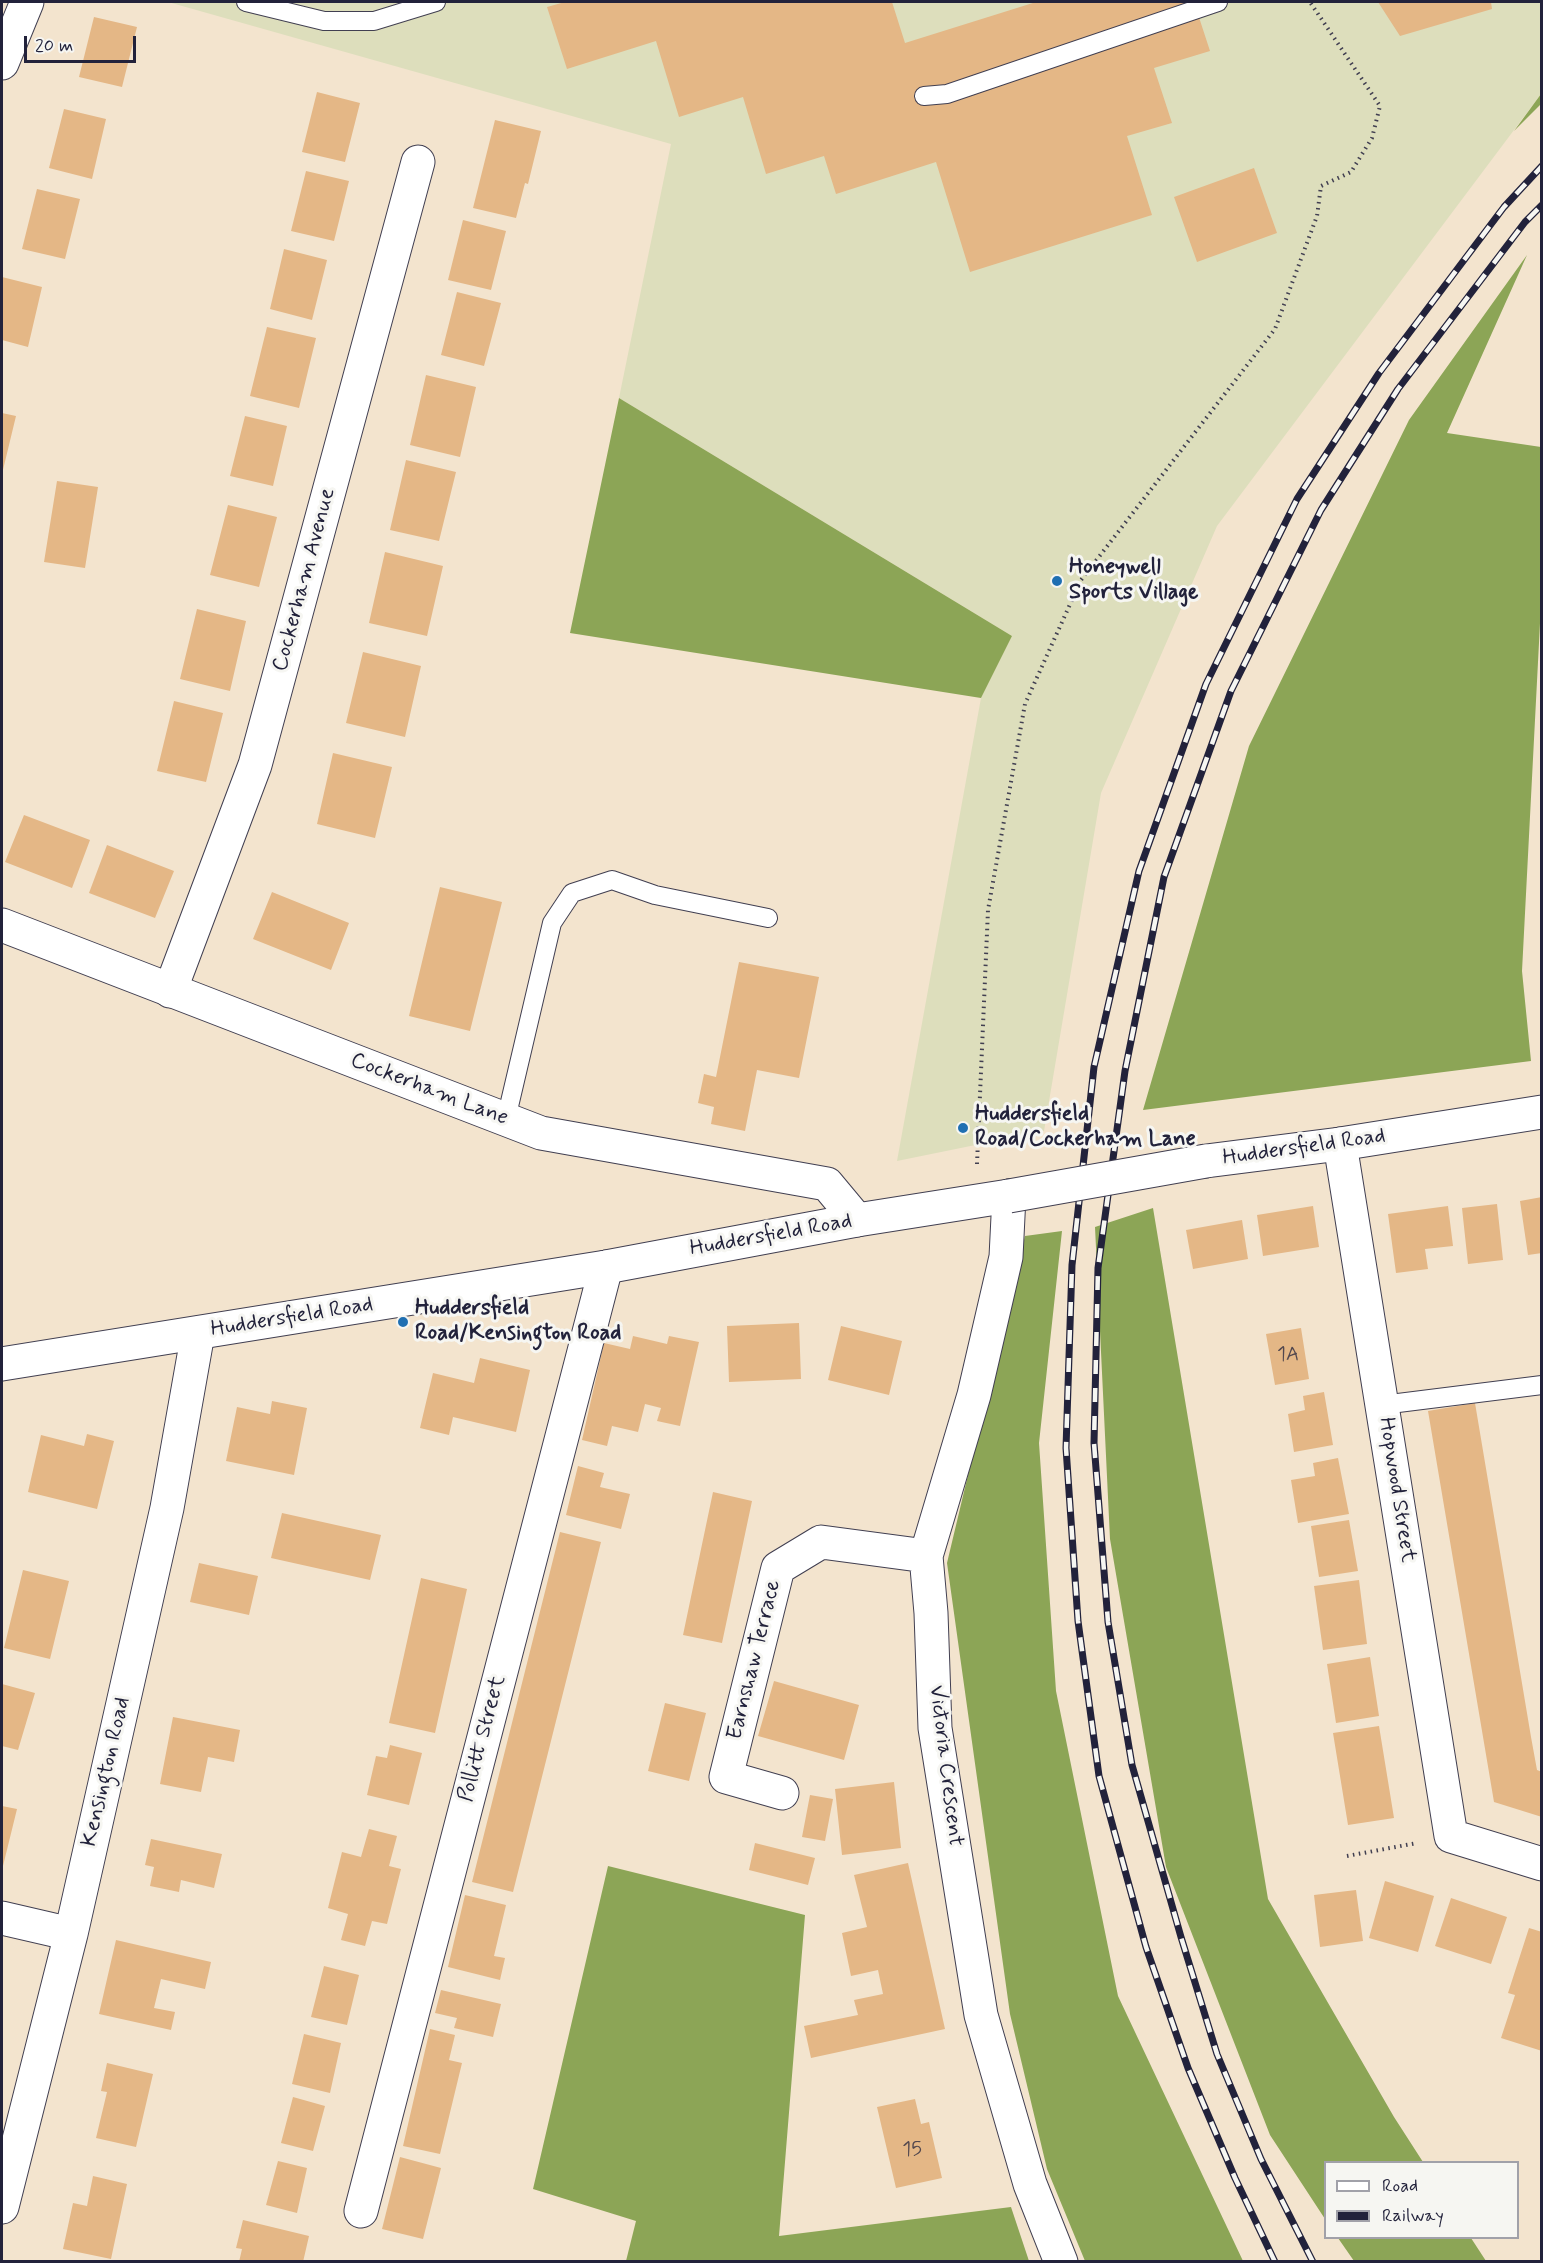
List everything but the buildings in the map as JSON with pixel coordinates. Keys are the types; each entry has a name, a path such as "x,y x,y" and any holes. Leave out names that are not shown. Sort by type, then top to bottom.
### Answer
{"main road":[{"path":"2,63 27,2"},
{"name":"Cockerham Avenue","path":"170,991 255,765 418,162"},
{"name":"Cockerham Lane","path":"2,925 541,1133 827,1184 857,1220"},
{"name":"Huddersfield Road","path":"2,1364 606,1267 857,1220 1206,1161 1340,1144 1542,1112"},
{"name":"Hopwood Street","path":"1340,1144 1451,1836"},
{"name":"Victoria Crescent","path":"1009,1196 1006,1257 974,1395 926,1556 931,1613 935,1728 981,2014 1030,2184 1061,2262"},
{"name":"Pollitt Street","path":"361,2211 606,1267"},
{"name":"Kensington Road","path":"2,2207 71,1934 167,1508 198,1334"},
{"name":"Earnshaw Terrace","path":"782,1793 726,1777 778,1568 821,1542 926,1556"},
{"path":"1451,1836 1542,1864"},
{"path":"2,1918 71,1934"}],"lane":[{"path":"246,2 324,21 374,21 436,2"},
{"path":"924,96 947,94 1218,2"},
{"path":"506,1119 552,923 572,893 612,880 655,895 768,918"},
{"path":"1382,1405 1542,1385"}],"path":[{"path":"975,1201 988,910 1025,704 1081,580 1275,329 1317,216 1322,186 1351,172 1372,138 1380,106 1310,2"},
{"path":"1347,1856 1451,1836"}],"shaded area":[{"name":"Honeywell Sports Village","path":"168,2 1541,2 1541,94 1217,526 1101,793 1044,1131 897,1161 981,698 1012,636 619,398 671,144"}],"green space":[{"path":"1541,94 1541,104 1514,131"},
{"path":"1527,255 1447,433 1541,447 1541,604 1522,971 1531,1061 1143,1110 1249,746 1409,420"},
{"path":"619,398 1012,636 981,698 570,633"},
{"path":"1153,1208 1268,1899 1394,2117 1422,2161 1324,2161 1324,2217 1270,2135 1166,1867 1110,1539 1095,1227"},
{"path":"1062,1231 1039,1443 1056,1691 1118,1996 1243,2261 1085,2261 1047,2169 1010,2014 947,1563 1025,1236"},
{"path":"608,1866 805,1915 779,2236 1011,2207 1029,2261 626,2261 636,2221 533,2189"},
{"path":"1339,2239 1472,2239 1486,2261 1354,2261"}],"railway":[{"path":"1275,2262 1235,2178 1188,2068 1146,1947 1099,1776 1078,1621 1066,1448 1072,1265 1094,1067 1139,871 1206,684 1297,499 1379,373 1504,207 1542,166"},
{"path":"1313,2262 1261,2159 1217,2054 1132,1765 1108,1622 1094,1443 1098,1268 1125,1071 1164,877 1231,691 1321,510 1398,389 1525,222 1542,205"}],"place":[{"name":"Honeywell Sports Village","path":"1057,581"},
{"name":"Huddersfield Road/Cockerham Lane","path":"963,1128"},
{"name":"Huddersfield Road/Kensington Road","path":"403,1322"}]}
